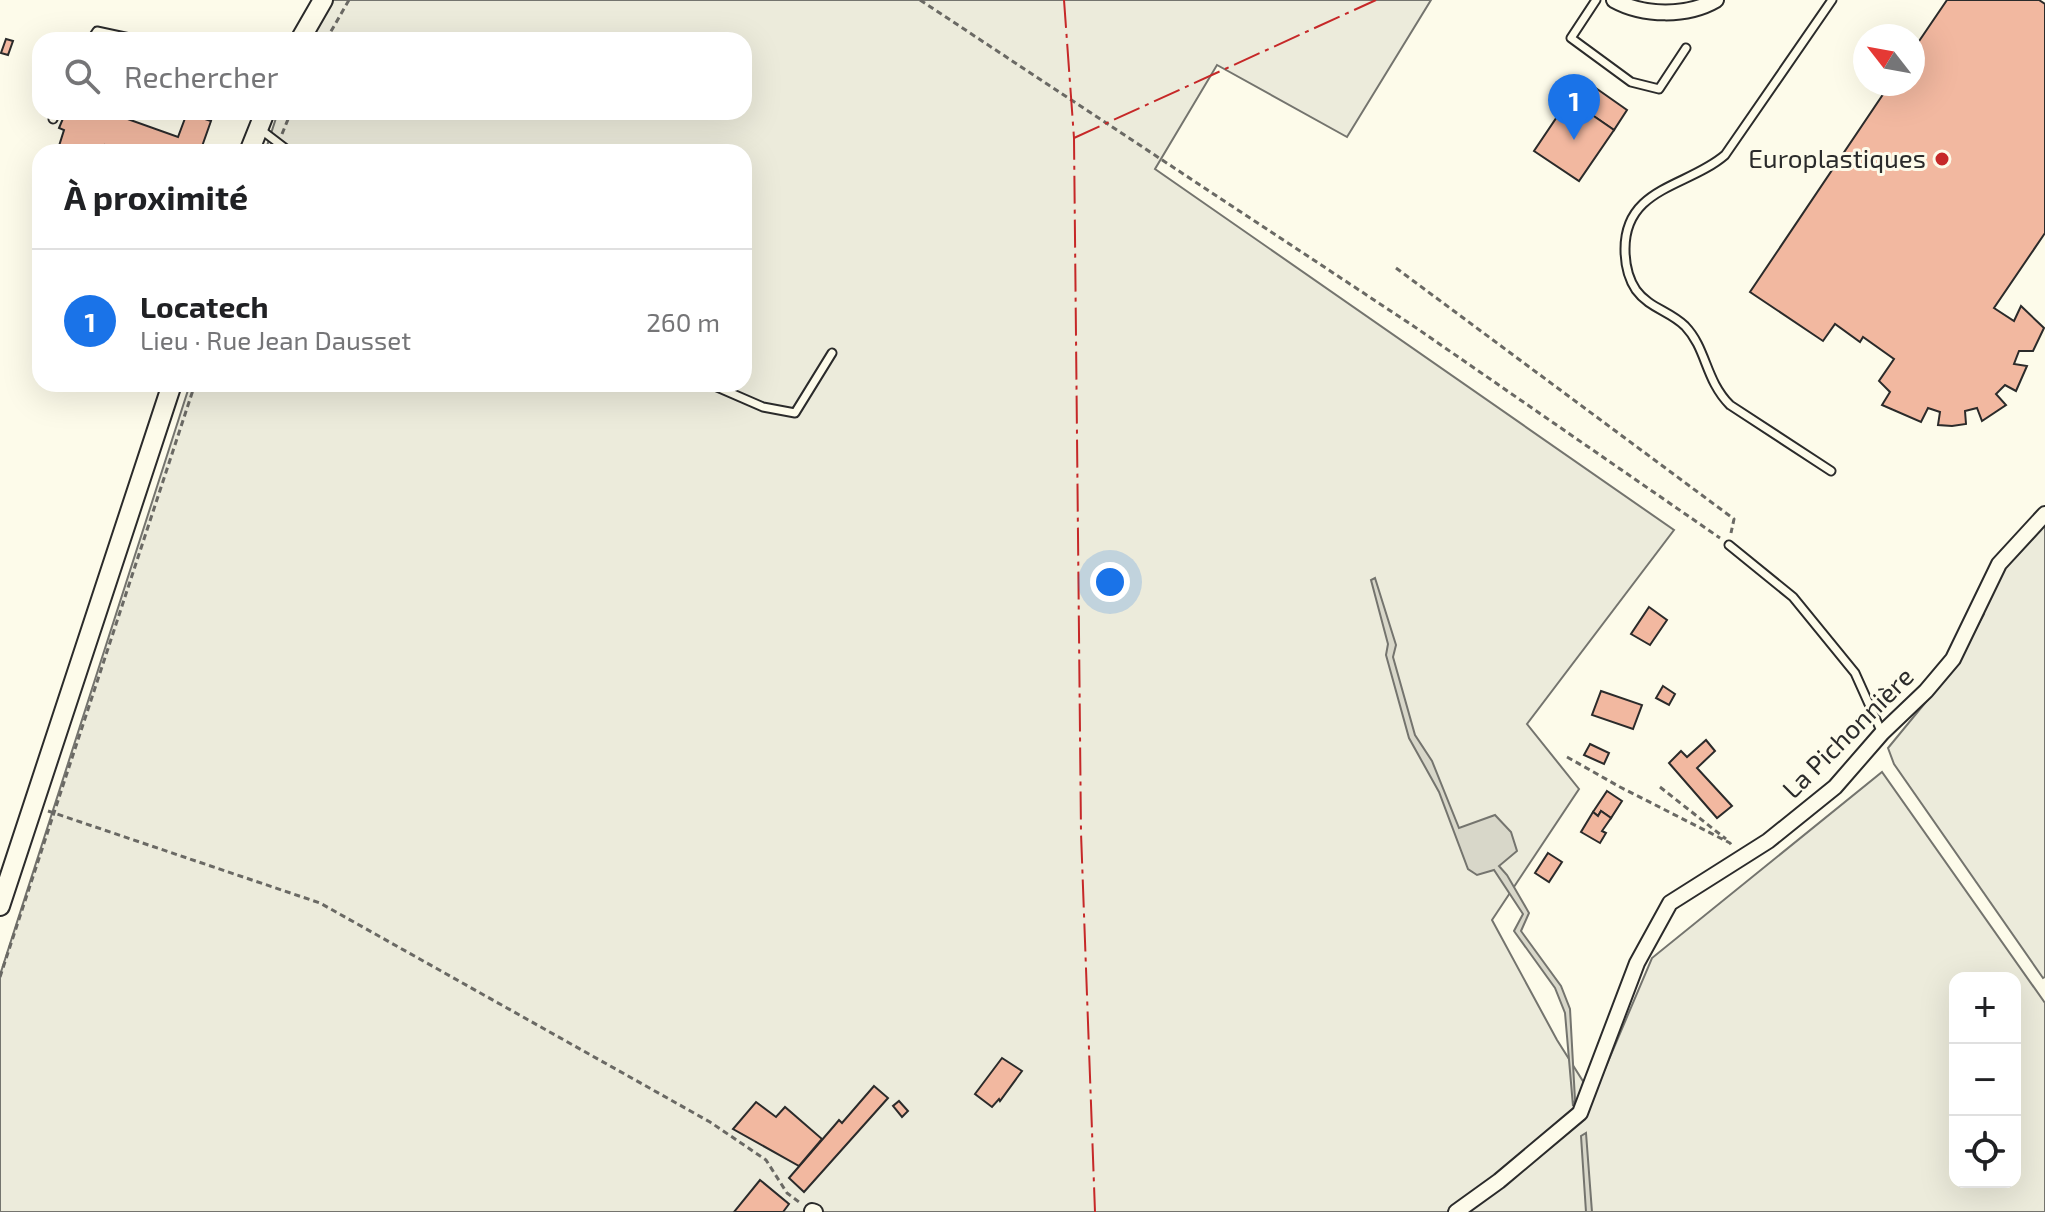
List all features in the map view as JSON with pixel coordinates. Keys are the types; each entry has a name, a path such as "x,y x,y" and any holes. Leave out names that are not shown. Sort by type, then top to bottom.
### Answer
{"street":[{"path":"305,32 323,0"},
{"path":"1614,0 1624,6 1666,14 1708,5 1716,0"},
{"path":"252,144 262,120"},
{"path":"0,906 169,392"},
{"name":"La Pichonnière","path":"1456,1212 1499,1181 1580,1113 1637,963 1670,903 1768,841 1835,787 1953,659 1999,564 2045,514"}],"lane":[{"path":"1596,0 1571,38 1631,82 1659,89 1686,48"},
{"path":"1831,471 1721,396 1687,328 1648,302 1637,290 1625,259 1625,241 1629,223 1650,195 1710,168 1725,155 1832,0"},
{"path":"262,120 283,144"},
{"path":"728,392 763,407 795,413 832,353"},
{"path":"1729,545 1793,597 1855,673 1882,733"}],"path":[{"path":"331,32 349,0"},
{"path":"920,0 1412,325 1729,545 1734,519 1396,268"},
{"path":"0,977 192,392"},
{"path":"1567,757 1730,843"},
{"path":"1660,787 1730,843 1738,859"},
{"path":"33,805 320,903 710,1122 766,1160 787,1193 813,1212"}],"shaded area":[{"path":"333,0 1431,0 1347,137 1217,65 1155,169 1674,530 1527,724 1579,789 1492,920 1557,1040 1593,1097 1652,958 1882,772 2045,1003 2045,1212 0,1212 0,975 187,392 752,392 752,144 268,144 275,120 752,120 752,32 315,32"},
{"path":"2045,515 2043,978 1894,764 1888,748 1958,663 1984,614 1977,608 1999,564"},
{"path":"1375,578 1396,645 1393,657 1415,735 1432,761 1459,828 1495,815 1511,832 1517,851 1499,866 1529,913 1521,931 1561,986 1570,1009 1573,1106 1565,1013 1555,988 1514,931 1523,914 1494,870 1477,875 1468,869 1439,792 1409,738 1386,655 1388,644 1371,580"},
{"path":"1586,1133 1592,1212 1586,1212 1581,1136"}],"building":[{"name":"Europlastiques","path":"1947,0 2039,0 2045,4 2045,233 1994,308 2014,321 2021,306 2044,328 2033,351 2019,351 2014,364 2027,366 2016,391 2005,385 1996,394 2006,405 1982,421 1977,408 1965,411 1966,424 1952,426 1938,425 1940,412 1928,408 1921,422 1882,405 1890,392 1879,381 1894,359 1863,337 1860,342 1835,324 1823,341 1750,292 1882,96 1925,96 1925,32"},
{"path":"6,39 13,41 8,55 1,53"},
{"path":"1590,84 1627,110 1614,130 1576,104"},
{"path":"1569,99 1614,130 1579,181 1534,151"},
{"path":"62,120 130,120 178,137 184,120 211,121 203,144 60,144 64,130 59,128"},
{"path":"1649,607 1667,620 1650,645 1631,634"},
{"path":"1663,686 1675,694 1669,705 1656,698"},
{"path":"1601,691 1642,705 1633,729 1592,715"},
{"path":"1706,740 1715,751 1697,768 1732,806 1717,818 1669,763 1681,751 1687,757"},
{"path":"1590,744 1609,753 1604,764 1584,755"},
{"path":"1607,791 1622,801 1611,818 1601,811 1598,816 1593,812"},
{"path":"1601,811 1611,818 1602,831 1606,833 1600,843 1581,832 1593,812 1598,816"},
{"path":"1548,853 1562,862 1549,882 1535,873"},
{"path":"1002,1058 1022,1071 992,1107 975,1094"},
{"path":"874,1086 888,1098 804,1192 789,1178 839,1120 842,1123"},
{"path":"899,1101 908,1111 902,1117 893,1106"},
{"path":"756,1102 776,1117 785,1107 822,1139 799,1166 733,1129"},
{"path":"760,1180 789,1204 783,1212 734,1212"}],"power":[{"path":"1064,0 1074,138 1081,833 1095,1212"},
{"path":"1074,138 1376,0"}],"place":[{"name":"Locatech","path":"1574,140"},
{"name":"Europlastiques","path":"1942,159"}]}
